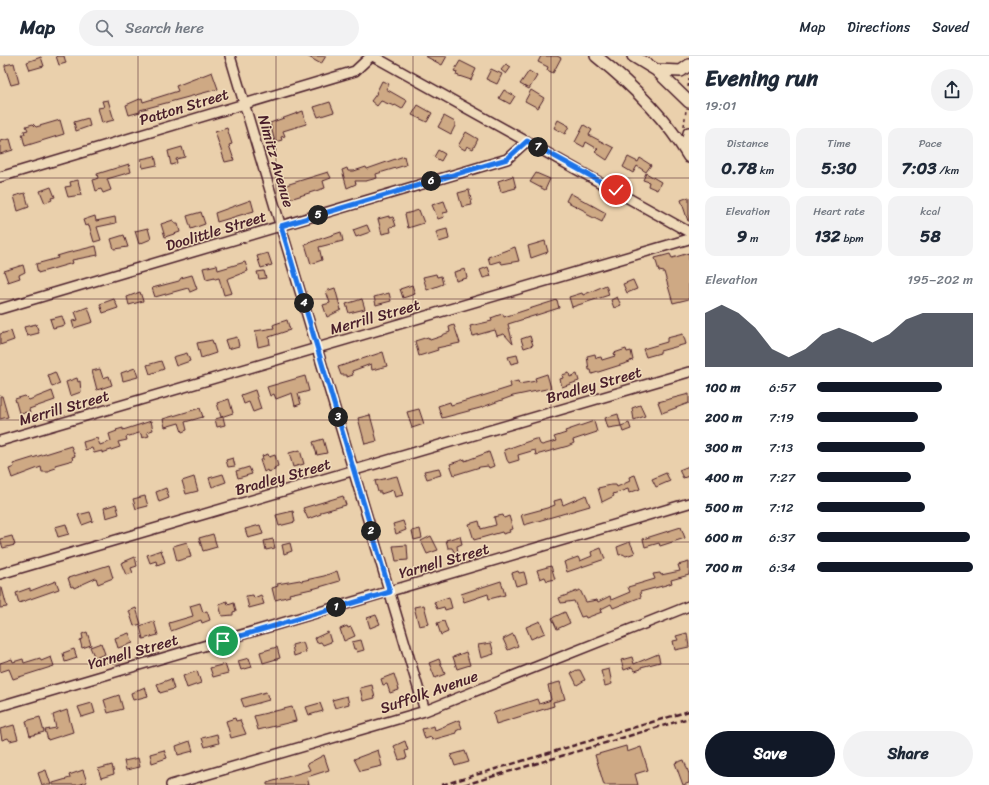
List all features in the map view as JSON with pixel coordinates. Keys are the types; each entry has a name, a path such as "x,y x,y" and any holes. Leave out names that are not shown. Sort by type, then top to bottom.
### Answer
{"main road":[{"path":"596,56 635,90 688,154"},
{"path":"633,56 656,70 688,100"},
{"path":"656,70 681,71 689,65"},
{"path":"686,131 688,154"}],"street":[{"name":"Nimitz Avenue","path":"230,56 425,711"},
{"name":"Patton Street","path":"0,177 355,71 372,56"},
{"path":"372,56 527,141 688,238"},
{"name":"Doolittle Street","path":"0,309 507,159 527,141"},
{"name":"Merrill Street","path":"0,441 688,238"},
{"name":"Bradley Street","path":"0,574 689,372"},
{"name":"Yarnell Street","path":"0,706 689,503"},
{"name":"Suffolk Avenue","path":"172,785 425,711 689,606"}],"path":[{"path":"686,131 689,79"}],"building":[{"path":"56,56 64,56 66,63 59,65"},
{"path":"307,56 326,56 321,64"},
{"path":"425,56 447,56 442,65"},
{"path":"541,56 557,56 561,58 553,73 547,70 548,67 538,62"},
{"path":"41,57 44,66 30,70 27,62"},
{"path":"460,61 476,69 471,80 456,75 457,72 454,71"},
{"path":"14,63 19,83 11,85 5,65"},
{"path":"506,64 511,67 506,74 501,70"},
{"path":"491,69 502,74 497,84 486,79"},
{"path":"529,71 537,76 529,89 520,84"},
{"path":"212,72 218,89 140,110 140,112 129,115 126,105 142,98 143,102 178,91 176,86"},
{"path":"382,81 389,84 386,89 407,101 402,109 395,105 394,106 381,101 377,106 371,101 377,93"},
{"path":"504,90 515,96 510,104 499,98"},
{"path":"531,90 544,98 538,108 525,101"},
{"path":"108,100 114,120 102,123 98,108 104,107 102,101"},
{"path":"330,102 334,112 318,117 314,107"},
{"path":"418,105 432,113 427,122 412,115"},
{"path":"303,111 306,124 283,131 285,136 281,137 282,140 275,142 270,123"},
{"path":"444,116 455,122 455,126 451,134 438,127"},
{"path":"88,118 90,126 76,131 74,122"},
{"path":"60,120 64,134 25,146 22,134 25,134 24,131 28,130 26,126 33,124 36,127"},
{"path":"558,120 569,126 565,134 554,128"},
{"path":"584,125 592,130 589,135 614,148 607,160 595,152 598,149 586,142 584,147 575,142"},
{"path":"227,128 232,144 229,145 234,160 225,162 215,132"},
{"path":"466,132 478,139 473,149 467,146 465,150 458,146"},
{"path":"10,139 13,150 0,154 0,141"},
{"path":"182,147 185,157 176,159 177,163 171,165 168,151"},
{"path":"438,150 445,154 441,161 434,157"},
{"path":"155,156 157,165 143,168 141,159"},
{"path":"404,156 406,165 376,174 377,178 366,181 355,181 356,184 347,188 342,170 347,168 348,171 354,171 366,167 367,169"},
{"path":"628,157 638,162 640,158 651,165 646,172 637,166 633,173 623,167"},
{"path":"129,164 131,172 107,179 111,190 103,193 101,189 96,191 93,180 98,178 97,174"},
{"path":"328,172 331,178 323,181 325,188 290,199 286,185"},
{"path":"536,173 550,179 545,190 530,182"},
{"path":"646,173 661,182 657,190 648,186 649,182 643,180"},
{"path":"513,176 516,188 501,192 498,181"},
{"path":"78,180 81,195 68,197 65,187 71,186 70,182"},
{"path":"51,187 55,197 51,198 52,200 45,203 40,191"},
{"path":"469,190 472,205 462,207 458,193"},
{"path":"25,193 29,207 18,211 14,196"},
{"path":"570,193 606,213 602,222 566,201"},
{"path":"689,197 689,221 688,221 681,200"},
{"path":"251,200 254,211 217,222 215,213"},
{"path":"444,201 448,212 443,213 444,217 438,219 432,205"},
{"path":"419,210 424,223 408,228 405,214"},
{"path":"201,212 205,224 191,229 187,216"},
{"path":"95,216 96,221 115,217 116,223 97,227 101,240 94,242 89,225 85,226 83,220"},
{"path":"389,216 389,218 393,217 396,226 390,227 391,232 382,234 378,219"},
{"path":"173,220 175,224 178,224 180,232 165,237 161,224"},
{"path":"367,225 370,232 356,237 353,230"},
{"path":"148,228 151,239 139,244 135,231"},
{"path":"447,229 449,239 439,242 436,232"},
{"path":"341,232 343,241 319,247 322,260 311,264 305,244"},
{"path":"124,235 128,247 114,249 111,239"},
{"path":"545,241 548,252 531,258 528,246"},
{"path":"96,246 98,255 72,260 73,263 38,273 36,264 58,258 57,256 67,253"},
{"path":"515,247 519,261 502,264 500,261 490,264 488,257"},
{"path":"268,253 272,265 261,268 257,256"},
{"path":"689,253 689,299 673,303 664,272 659,271 655,258 670,254 672,258"},
{"path":"245,262 248,271 227,279 232,293 224,295 219,278 215,279 215,277 206,279 203,268 217,265 218,270"},
{"path":"23,265 25,272 19,275 20,278 8,282 4,271"},
{"path":"488,267 491,276 483,278 480,270"},
{"path":"465,269 467,278 456,281 454,272"},
{"path":"264,271 266,278 259,279 257,272"},
{"path":"436,274 437,277 441,276 443,284 427,290 423,277"},
{"path":"192,275 197,289 190,292 188,288 155,297 152,288 179,281 181,278"},
{"path":"633,280 637,289 627,293 623,284"},
{"path":"412,285 415,294 403,298 400,289"},
{"path":"606,285 609,295 572,307 569,297 582,293 583,295"},
{"path":"335,288 341,310 327,317 323,305 330,303 326,291"},
{"path":"140,292 143,301 129,305 127,297"},
{"path":"389,293 391,301 376,305 374,297"},
{"path":"617,297 621,305 614,308 611,300"},
{"path":"114,299 118,308 103,313 100,304"},
{"path":"362,299 365,309 349,313 346,304"},
{"path":"557,300 559,308 508,324 513,344 504,334 497,336 495,330 473,336 470,326 492,321 491,318 499,315 503,314 504,317"},
{"path":"88,307 93,322 74,328 72,321 78,320 75,312"},
{"path":"62,316 65,325 53,328 50,319"},
{"path":"287,320 290,330 269,337 270,344 258,347 255,331 274,328 273,325"},
{"path":"36,324 39,333 27,336 24,327"},
{"path":"454,325 460,343 437,348 438,350 419,356 415,341 428,337 430,340 442,336 450,332 449,327"},
{"path":"11,331 14,340 0,345 0,334"},
{"path":"683,334 686,344 660,351 660,353 646,357 643,349 667,342 667,338"},
{"path":"530,336 533,345 524,348 521,339"},
{"path":"237,337 239,346 228,349 225,340"},
{"path":"212,340 216,353 201,358 197,343"},
{"path":"626,349 627,352 631,351 633,360 630,362 592,374 591,370 589,370 587,356 595,354 596,358 601,357 602,360 615,356 614,353"},
{"path":"383,352 387,366 372,370 371,364 352,371 353,375 347,377 347,375 341,375 338,367"},
{"path":"187,353 190,361 176,366 173,357"},
{"path":"517,355 519,362 511,364 508,357"},
{"path":"161,361 164,369 150,374 147,365"},
{"path":"135,368 138,377 123,381 121,373"},
{"path":"100,369 103,378 109,376 112,385 97,390 92,371"},
{"path":"55,372 60,384 52,387 48,375"},
{"path":"569,373 570,377 577,374 579,381 562,387 560,379 563,378 562,375"},
{"path":"547,374 551,388 513,396 480,408 442,418 438,406 450,402 451,405 511,387 510,383 518,381 519,384 536,381 535,378"},
{"path":"305,376 309,391 298,394 301,404 295,406 292,393 276,399 274,394 270,396 267,387"},
{"path":"77,378 78,382 80,381 81,392 70,396 66,382"},
{"path":"255,390 261,409 253,412 249,402 244,404 241,395"},
{"path":"52,391 55,400 29,409 30,412 19,413 15,399 25,396 29,400"},
{"path":"689,394 689,403 662,413 658,402"},
{"path":"0,396 2,396 8,417 0,419"},
{"path":"229,399 233,413 221,417 217,403"},
{"path":"640,405 645,416 634,420 632,408"},
{"path":"200,408 203,417 185,422 187,430 182,432 179,423 165,427 163,419"},
{"path":"419,409 424,424 412,428 407,412"},
{"path":"618,414 621,426 608,428 605,418"},
{"path":"370,415 377,441 365,444 358,418"},
{"path":"223,417 225,425 217,427 215,419"},
{"path":"151,421 153,430 147,432 149,436 142,438 141,434 139,433 126,437 127,440 118,442 120,447 102,453 102,451 94,453 92,448 85,450 83,442 97,438 100,445 111,441 109,434 117,431 116,430 123,428 123,430"},
{"path":"594,421 597,432 573,440 574,443 568,446 536,455 535,450 518,455 519,460 509,463 507,460 504,450 535,439 538,439 542,445 556,441 554,437 566,433 565,431"},
{"path":"629,423 631,429 623,432 621,426"},
{"path":"323,439 327,453 317,455 313,442"},
{"path":"71,446 75,456 72,457 73,460 55,465 56,468 50,470 49,472 42,472 41,467 12,478 9,469 14,467 13,464"},
{"path":"300,450 304,464 293,467 289,453"},
{"path":"489,452 494,466 489,468 488,466 480,467 454,475 450,464 465,459 465,461"},
{"path":"268,454 269,457 275,455 278,466 274,468 275,470 268,472 267,470 264,472 260,460 263,459 262,456"},
{"path":"233,458 235,466 228,467 226,460"},
{"path":"689,466 689,476 683,478 679,470"},
{"path":"249,467 252,474 238,478 236,471"},
{"path":"439,468 441,475 427,479 424,471"},
{"path":"666,473 670,481 656,487 652,479"},
{"path":"223,474 226,482 212,487 209,478"},
{"path":"635,475 640,489 629,493 628,489 613,494 614,496 602,502 598,488 611,485 616,485 617,487 630,481 629,477"},
{"path":"397,476 403,495 395,497 393,490 381,494 381,492 378,492 375,481"},
{"path":"194,477 198,491 186,494 182,481"},
{"path":"166,488 169,498 159,502 156,492"},
{"path":"586,495 590,506 524,525 521,515 555,505 554,501 561,499 563,505"},
{"path":"145,496 148,506 136,509 133,499"},
{"path":"343,496 346,505 321,512 321,514 308,519 303,508"},
{"path":"116,504 119,514 106,518 104,508"},
{"path":"293,511 295,522 279,526 276,515"},
{"path":"90,512 93,521 82,525 78,515"},
{"path":"503,515 504,518 509,516 513,529 509,530 510,532 503,534 502,532 474,540 469,524 479,521 481,529 496,525 494,517"},
{"path":"403,521 406,530 396,534 393,524"},
{"path":"66,524 69,534 58,537 55,527"},
{"path":"260,525 263,534 248,538 245,529"},
{"path":"681,527 685,538 660,546 659,543 645,547 643,539"},
{"path":"420,529 422,538 414,540 412,531"},
{"path":"213,534 217,547 203,551 199,538"},
{"path":"12,536 15,545 3,548 0,539"},
{"path":"431,536 438,550 427,554 421,541"},
{"path":"460,536 462,544 457,546 459,560 452,548 448,548 446,540"},
{"path":"273,539 275,548 266,550 264,541"},
{"path":"187,542 191,557 177,561 173,546"},
{"path":"630,542 635,553 626,556 623,554 619,555 617,547"},
{"path":"290,543 292,551 284,554 282,545"},
{"path":"407,545 408,560 396,561 393,546"},
{"path":"601,548 605,559 567,572 564,562 578,557 580,561 592,556 591,552"},
{"path":"161,550 165,562 157,565 156,561 150,563 147,555"},
{"path":"135,557 137,566 131,568 133,573 126,575 121,563"},
{"path":"689,562 689,575 671,580 672,583 640,592 641,597 613,608 611,604 601,609 602,612 586,618 585,616 581,617 574,601 561,603 559,598 580,590 586,602 597,600 598,602 610,596 611,600 630,592 628,587 655,579 653,574 660,573 661,575 680,571 678,565"},
{"path":"109,565 113,578 98,584 96,578 74,588 73,586 71,587 68,578"},
{"path":"551,566 555,579 547,581 545,577 540,579 537,570"},
{"path":"337,571 340,581 289,594 290,596 275,600 272,588 278,586 277,584 301,581 324,576"},
{"path":"518,571 519,573 524,572 527,583 516,586 512,573"},
{"path":"56,581 59,589 19,603 16,593 30,588 30,591"},
{"path":"501,581 505,595 489,599 488,594 464,602 461,594"},
{"path":"0,588 2,588 7,607 0,608"},
{"path":"253,595 254,598 261,595 264,604 249,608 246,596"},
{"path":"449,597 452,608 445,610 444,607 437,609 434,602"},
{"path":"227,601 228,605 234,603 236,611 233,612 233,615 222,616 219,604"},
{"path":"200,603 203,612 207,611 210,620 202,623 201,620 171,631 169,623 193,616 190,606"},
{"path":"424,605 429,624 419,626 414,607"},
{"path":"136,608 141,624 134,626 129,611"},
{"path":"565,612 570,623 557,629 552,618"},
{"path":"376,615 380,624 370,628 367,618"},
{"path":"154,621 158,635 143,639 140,626"},
{"path":"444,621 448,632 441,635 437,623"},
{"path":"540,621 545,633 531,639 526,627"},
{"path":"347,626 348,628 351,627 355,636 344,641 340,629"},
{"path":"87,632 91,645 82,648 80,640 83,639 82,634"},
{"path":"328,632 331,642 323,645 321,642 317,643 315,638"},
{"path":"129,633 133,643 118,648 115,638"},
{"path":"687,633 689,647 675,650 673,641 678,640 676,636"},
{"path":"513,634 518,646 508,650 503,639"},
{"path":"361,640 364,650 357,652 356,649 354,649 352,642"},
{"path":"303,642 306,652 294,656 292,645"},
{"path":"101,643 105,654 95,658 90,647"},
{"path":"491,643 494,654 481,658 478,645"},
{"path":"277,647 280,658 263,663 260,652"},
{"path":"74,649 77,658 65,662 63,653"},
{"path":"466,652 470,665 457,669 453,657"},
{"path":"658,654 660,662 641,667 641,669 635,671 632,667 624,670 621,660 632,657 634,664"},
{"path":"51,657 54,666 13,679 9,669 0,672 0,663 12,659 13,662 23,659 24,663 40,658 41,661"},
{"path":"249,658 252,667 241,670 238,661"},
{"path":"439,659 445,674 435,678 429,663"},
{"path":"225,664 228,673 213,677 210,668"},
{"path":"609,669 612,684 605,686 601,671"},
{"path":"580,670 585,680 577,685 571,673"},
{"path":"197,671 201,683 187,688 183,676"},
{"path":"394,674 399,690 390,693 387,684 383,685 381,679"},
{"path":"171,679 174,689 160,693 157,684"},
{"path":"560,682 565,699 553,702 554,706 496,724 493,713 537,699 539,704 551,700 548,685"},
{"path":"372,685 375,698 363,701 360,688"},
{"path":"145,687 148,696 133,700 131,693"},
{"path":"266,692 269,700 244,707 241,699"},
{"path":"119,695 123,709 108,713 104,700"},
{"path":"347,696 349,704 335,708 332,700"},
{"path":"92,703 95,713 82,717 78,707"},
{"path":"320,703 323,711 309,715 306,707"},
{"path":"292,707 296,721 258,730 254,716"},
{"path":"67,710 73,732 48,740 45,730 56,728 53,715"},
{"path":"40,717 44,732 30,736 26,721"},
{"path":"235,718 236,721 240,720 246,734 231,738 226,721"},
{"path":"459,720 462,728 456,731 457,733 432,740 431,737 425,739 422,729 434,726 435,730"},
{"path":"14,725 18,739 10,741 8,738 2,740 0,729"},
{"path":"217,734 219,743 205,747 202,738"},
{"path":"190,741 193,751 178,755 176,746"},
{"path":"405,741 408,750 405,751 407,758 399,760 394,746"},
{"path":"626,746 627,752 641,747 648,770 635,774 638,785 604,785 595,755"},
{"path":"164,750 167,758 152,763 150,754"},
{"path":"378,750 382,766 360,771 354,759"},
{"path":"465,751 469,762 455,766 451,755"},
{"path":"324,755 329,770 307,777 309,785 267,785 267,783 310,770 307,764"},
{"path":"138,758 140,767 126,770 124,761"},
{"path":"684,760 689,774 689,783 683,785 675,763"},
{"path":"112,765 114,774 101,778 98,769"},
{"path":"46,770 51,785 42,785 38,773"},
{"path":"83,770 87,782 78,785 53,785 53,783 70,778 69,775"}],"railway":[{"path":"442,785 689,711"},
{"path":"464,785 689,718"}],"route":[{"path":"223,641 390,592 281,226 507,159 527,141 616,190"}]}
